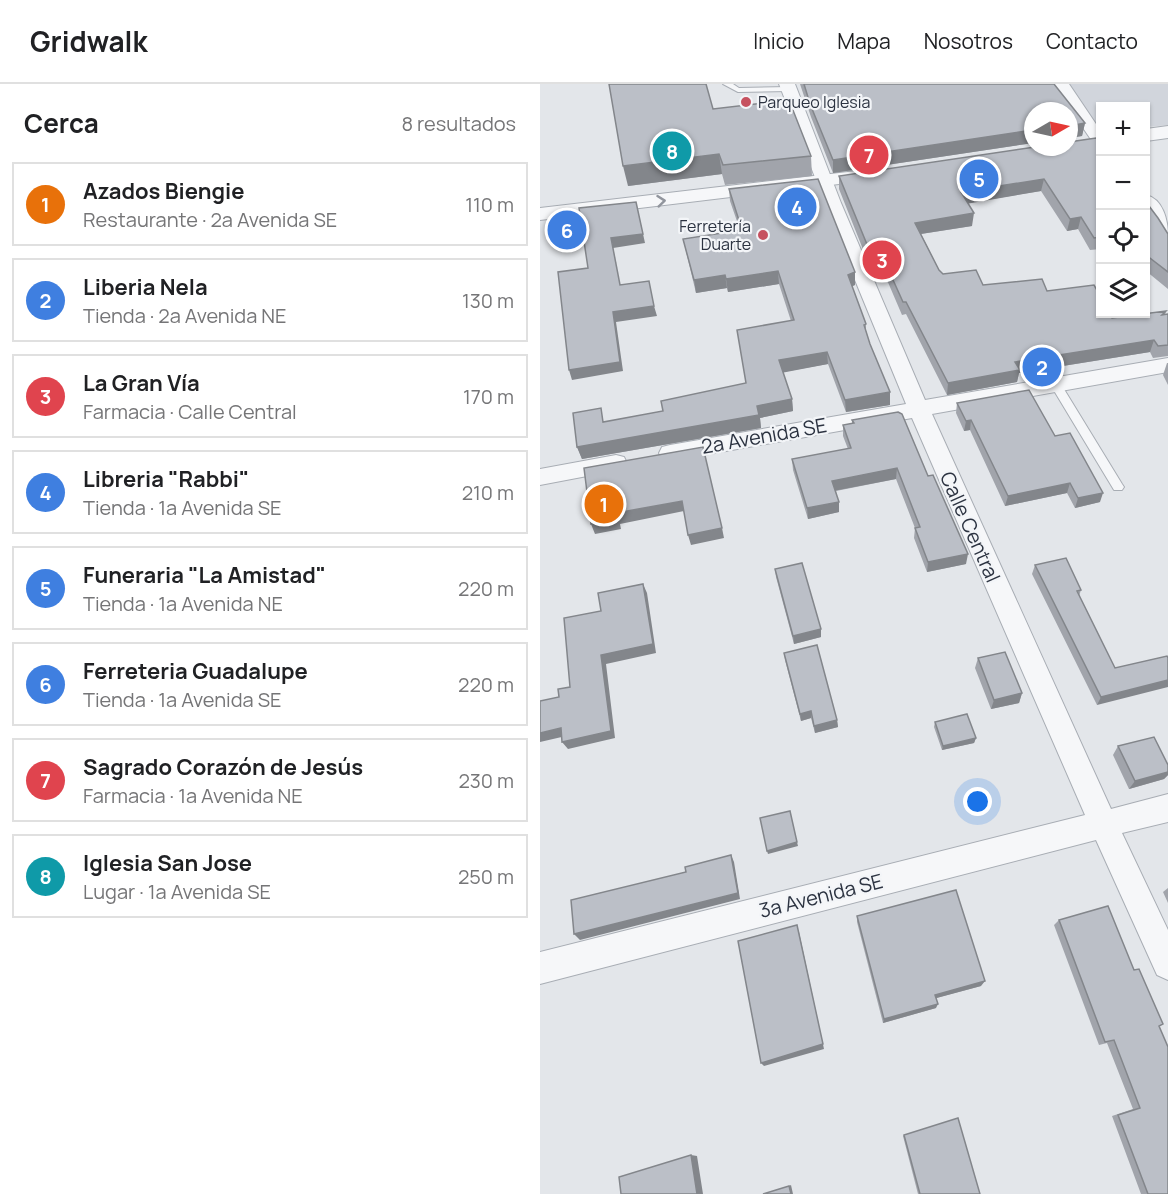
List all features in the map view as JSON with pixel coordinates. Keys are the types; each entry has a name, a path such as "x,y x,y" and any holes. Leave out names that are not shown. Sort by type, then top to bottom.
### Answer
{"street":[{"path":"1061,84 1096,134"},
{"name":"Calle Central","path":"788,87 824,183 917,408 1101,823 1168,964"},
{"path":"1150,134 1168,132"},
{"path":"1080,144 1096,142"},
{"path":"540,214 824,183 901,171"},
{"path":"1150,205 1168,230"},
{"name":"2a Avenida SE","path":"540,477 1168,365"},
{"name":"3a Avenida SE","path":"540,968 1101,823 1168,808"}],"lane":[{"path":"727,84 738,90 788,87"},
{"path":"1055,384 1118,487"}],"shaded area":[{"path":"1068,84 1168,84 1168,125 1150,127 1150,102 1096,102 1096,126"}],"building":[{"path":"609,84 706,84 713,109 789,100 811,156 723,165 719,154 623,166"},
{"path":"804,84 1054,84 1068,102 1024,102 1024,131 833,160"},
{"path":"1078,114 1085,123 1078,124"},
{"path":"1096,138 1096,238 1081,217 1070,219 1044,179 961,192 974,213 915,223 943,274 976,270 983,285 1042,279 1047,291 1094,285 1096,318 1150,318 1150,313 1166,311 1162,315 1168,314 1168,345 1158,346 1154,340 1015,362 1020,370 948,383 906,302 903,302 884,260 875,264 839,176 1024,149 1024,156 1078,156 1078,141"},
{"path":"818,179 855,272 848,275 866,324 864,325 870,344 890,392 845,400 827,352 779,360 792,399 757,406 759,415 577,447 573,413 601,408 603,422 663,411 661,401 746,383 737,330 794,320 778,271 726,279 725,275 694,280 683,239 742,230 729,189"},
{"path":"636,202 643,234 611,238 620,285 649,281 654,306 613,312 620,362 569,370 558,272 588,268 579,208"},
{"path":"1150,207 1168,234 1168,272 1150,258"},
{"path":"1029,390 1055,436 1070,433 1103,493 1078,498 1070,483 1008,496 971,420 966,421 957,403"},
{"path":"898,412 902,414 928,476 933,475 968,554 928,562 915,528 920,527 897,468 832,481 839,502 807,508 792,459 851,448 843,425 854,423 852,420"},
{"path":"703,447 722,528 688,535 682,501 616,513 617,519 591,524 584,468"},
{"path":"1066,558 1081,590 1077,591 1115,668 1167,656 1168,680 1101,697 1035,565"},
{"path":"802,563 821,629 793,636 775,569"},
{"path":"643,584 653,644 601,655 611,731 562,742 561,728 540,733 540,701 559,697 558,689 570,687 564,618 601,611 598,593"},
{"path":"817,645 837,720 814,726 811,711 800,714 784,653"},
{"path":"1005,652 1022,693 994,700 978,658"},
{"path":"967,714 976,738 943,746 935,722"},
{"path":"1154,737 1168,765 1168,772 1135,781 1118,746"},
{"path":"790,811 797,842 767,851 760,818"},
{"path":"731,855 738,893 574,934 571,900 686,872 685,867"},
{"path":"956,890 985,981 935,995 938,1004 884,1019 857,916"},
{"path":"1108,906 1134,970 1139,969 1163,1024 1159,1026 1168,1047 1168,1194 1148,1194 1118,1115 1140,1108 1114,1040 1105,1042 1059,920"},
{"path":"797,925 823,1044 761,1063 738,941"},
{"path":"958,1118 980,1194 920,1194 904,1135"},
{"path":"691,1155 697,1194 621,1194 619,1177"},
{"path":"789,1186 791,1194 763,1194"}],"place":[{"name":"Parqueo Iglesia","path":"746,102"},
{"name":"Iglesia San Jose","path":"672,151"},
{"name":"Sagrado Corazón de Jesús","path":"869,155"},
{"name":"Funeraria \"La Amistad\"","path":"979,179"},
{"name":"Libreria \"Rabbi\"","path":"797,207"},
{"name":"Ferreteria Guadalupe","path":"567,230"},
{"name":"Ferretería Duarte","path":"763,235"},
{"name":"La Gran Vía","path":"882,260"},
{"name":"Liberia Nela","path":"1042,367"},
{"name":"Azados Biengie","path":"604,504"}]}
